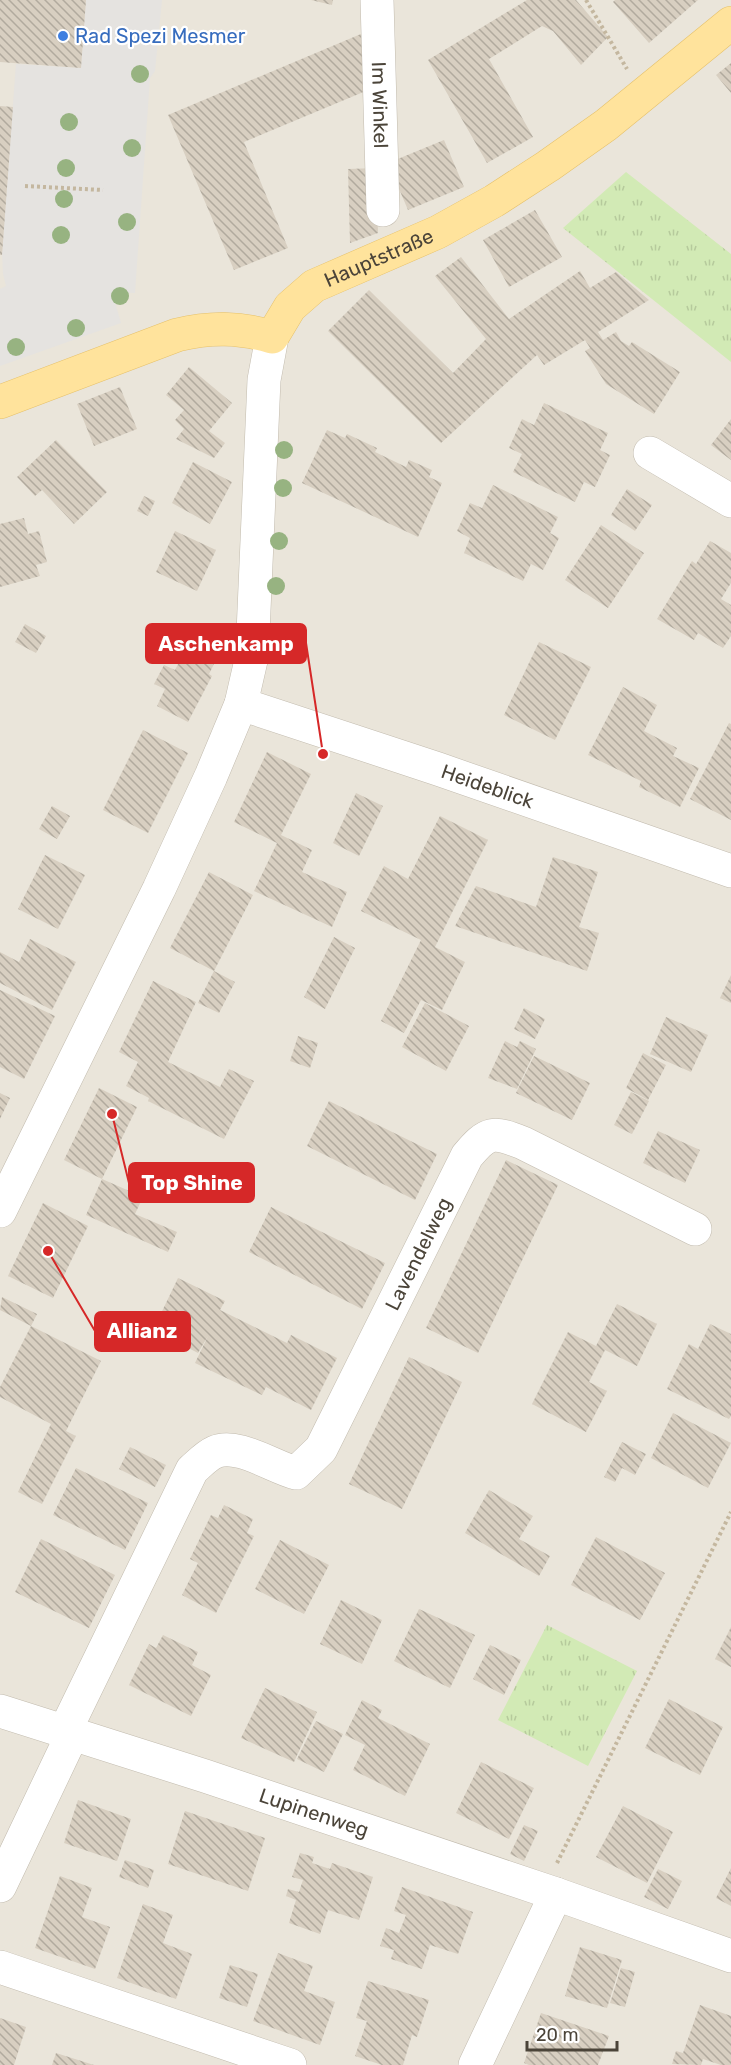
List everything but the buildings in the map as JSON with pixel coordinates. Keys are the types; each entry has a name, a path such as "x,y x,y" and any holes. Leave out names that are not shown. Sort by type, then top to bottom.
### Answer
{"main road":[{"name":"Hauptstraße","path":"272,337 290,307 314,286 438,232 494,201 558,159 644,95 731,23"},
{"path":"0,402 177,335 200,329 249,330 272,337"}],"street":[{"name":"Im Winkel","path":"377,0 383,210"},
{"path":"0,1211 159,889 242,704 252,656 264,380 272,337"},
{"path":"651,453 731,501"},
{"name":"Heideblick","path":"242,704 438,769 731,871"},
{"name":"Lavendelweg","path":"68,1734 192,1470 215,1452 228,1449 242,1452 282,1470 296,1473 321,1449 467,1156 477,1143 488,1135 503,1135 695,1229"},
{"name":"Lupinenweg","path":"0,1711 205,1776 550,1892 731,1956"},
{"path":"0,1886 68,1734"},
{"path":"476,2065 550,1892"},
{"path":"0,1968 290,2065"}],"path":[{"path":"586,0 644,95"},
{"path":"25,186 103,190"},
{"path":"550,1892 731,1512"}],"shaded area":[{"path":"0,0 731,0 731,2065 0,2065"},
{"path":"86,0 162,0 155,71 150,78 135,293 112,292 121,323 0,366 0,289 6,286 2,253 16,64 81,68"}],"green space":[{"path":"626,172 731,254 731,362 563,228"},
{"path":"547,1625 637,1671 588,1766 498,1720"}],"place":[{"name":"Rad Spezi Mesmer","path":"63,36"},
{"name":"Aschenkamp","path":"323,754"},
{"name":"Top Shine","path":"112,1114"},
{"name":"Allianz","path":"48,1251"}]}
